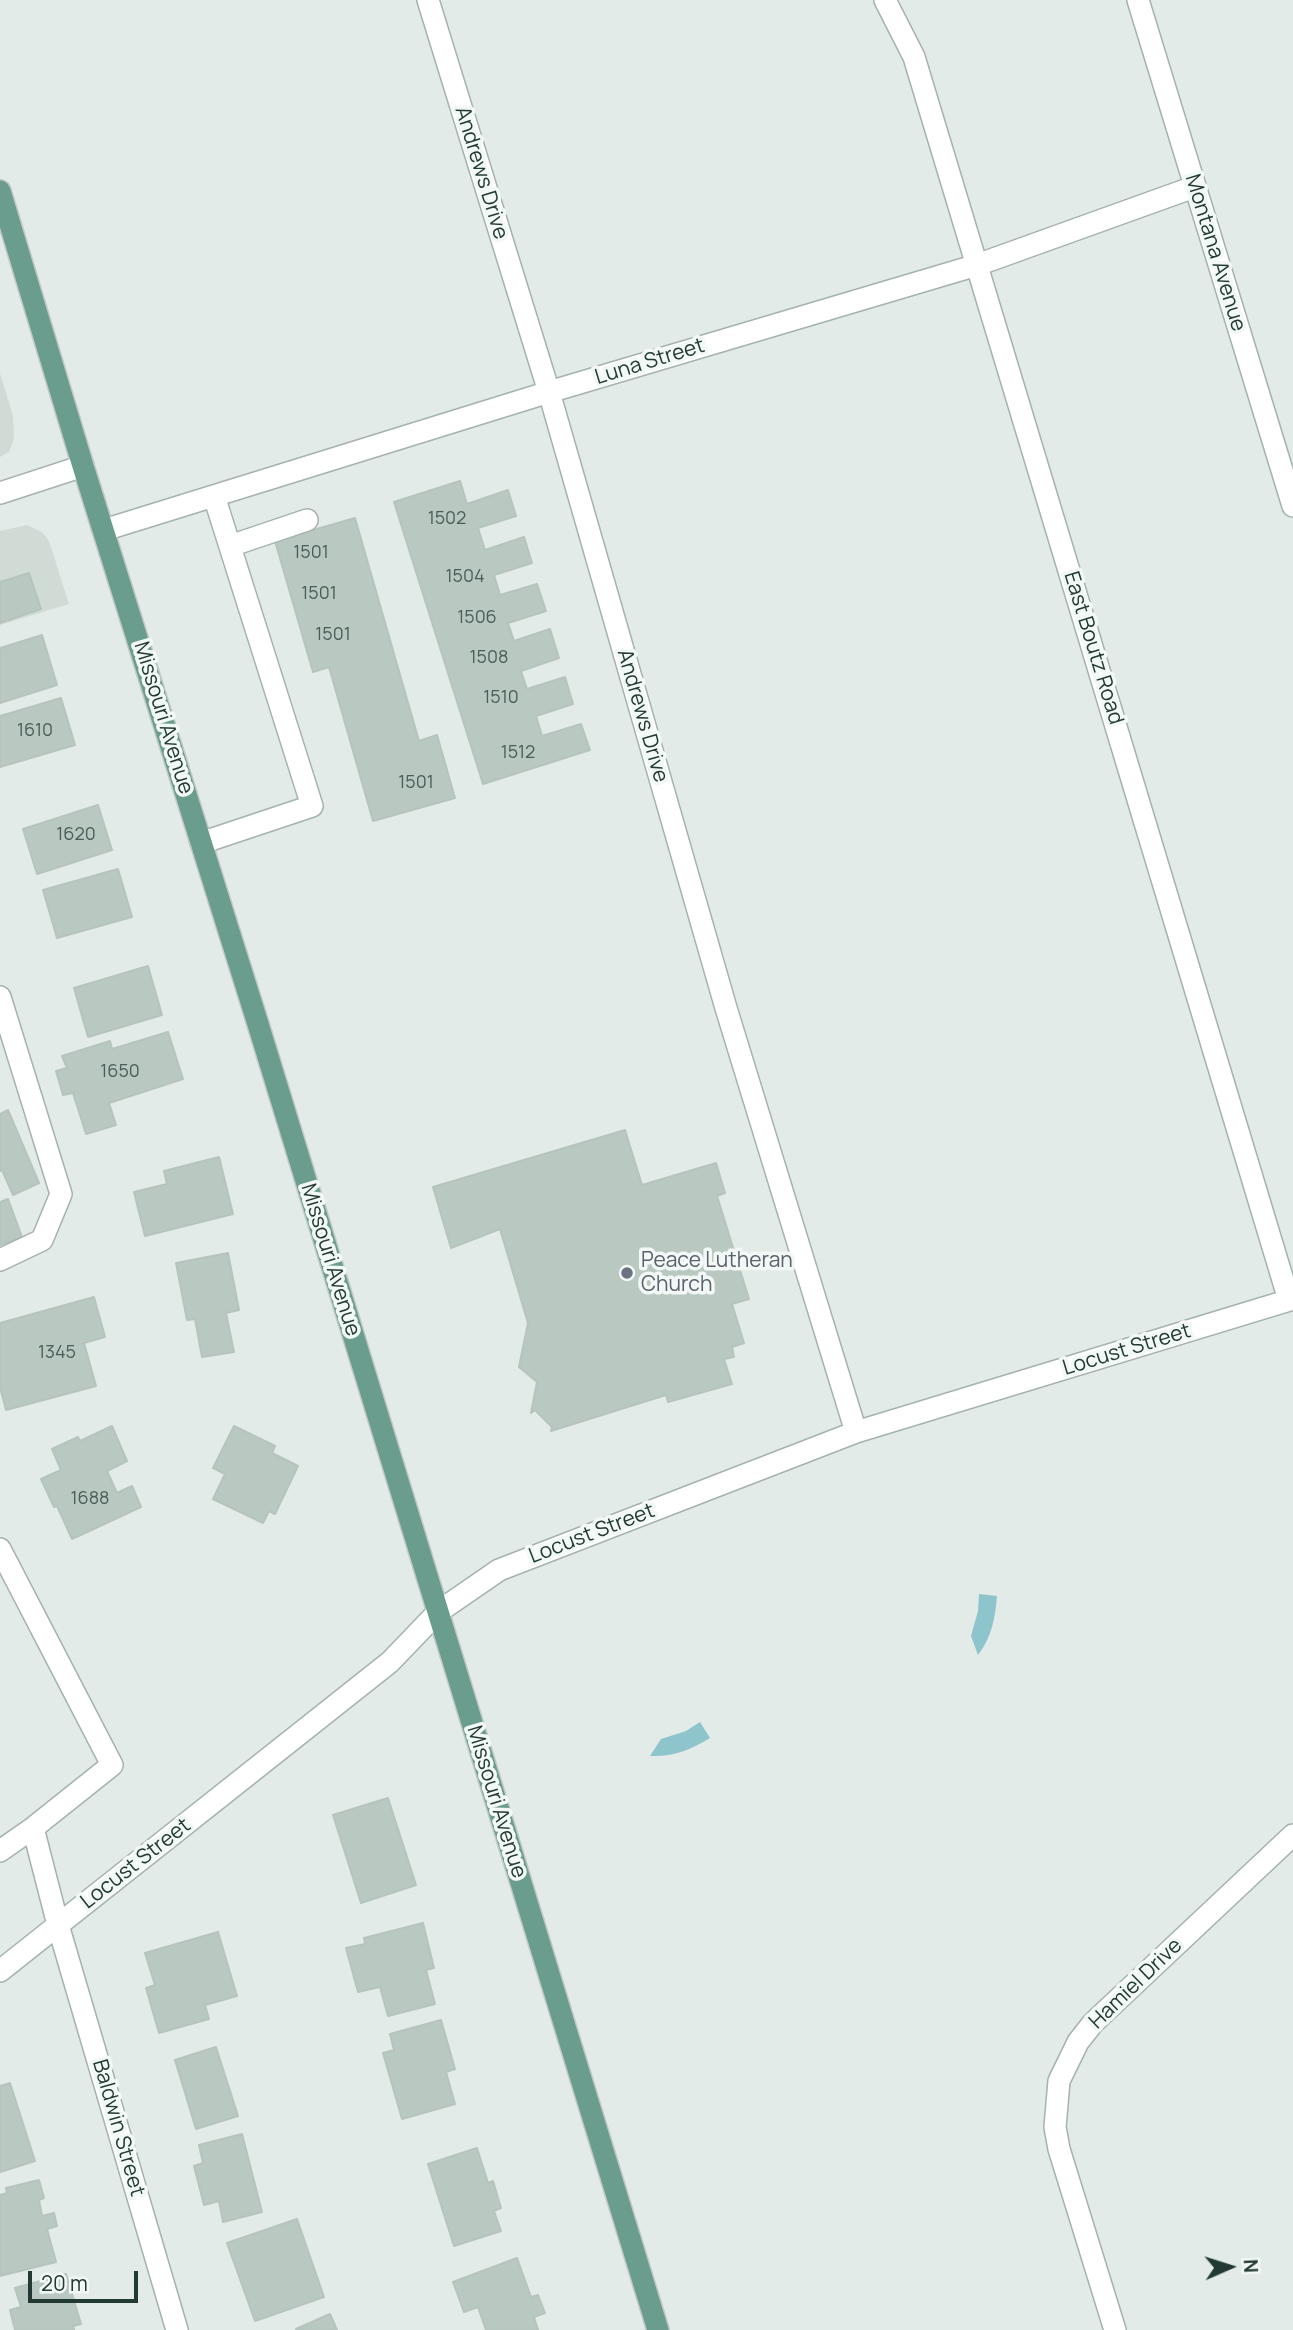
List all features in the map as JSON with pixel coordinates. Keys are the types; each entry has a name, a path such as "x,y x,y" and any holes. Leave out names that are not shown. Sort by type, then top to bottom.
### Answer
{"main road":[{"name":"Missouri Avenue","path":"0,191 658,2330"}],"street":[{"name":"Andrews Drive","path":"428,0 549,392 726,1008 856,1432"},
{"name":"East Boutz Road","path":"885,0 914,57 1291,1300"},
{"name":"Montana Avenue","path":"1138,0 1293,506"},
{"name":"Luna Street","path":"104,530 549,392 977,265 1194,187"},
{"path":"0,493 83,466"},
{"path":"201,843 312,806 214,496"},
{"path":"230,546 307,520"},
{"path":"0,997 61,1194 42,1240 0,1259"},
{"name":"Locust Street","path":"0,1971 390,1662 438,1612 499,1570 856,1432 1291,1300"},
{"path":"0,1549 112,1765 0,1851"},
{"name":"Baldwin Street","path":"33,1828 58,1925 177,2330"},
{"name":"Hamiel Drive","path":"1115,2330 1059,2149 1055,2127 1059,2081 1067,2061 1093,2023 1293,1835"}],"shaded area":[{"path":"0,373 13,416 14,439 9,452 0,457"},
{"path":"27,525 42,532 49,541 69,604 0,625 0,531"}],"water":[{"path":"979,1594 997,1596 992,1627 978,1655 971,1636 978,1611"},
{"path":"700,1722 710,1738 682,1752 650,1756 661,1739 686,1731"}],"building":[{"path":"460,481 467,504 508,490 516,516 478,528 485,550 524,537 532,563 494,575 500,595 537,584 546,611 508,623 514,641 550,629 559,658 521,671 527,689 565,677 573,704 536,716 542,736 581,724 590,750 483,784 394,502"},
{"path":"355,518 419,741 437,735 455,798 373,821 329,667 313,672 275,541"},
{"path":"29,573 41,609 0,623 0,582"},
{"path":"42,635 57,685 0,703 0,648"},
{"path":"61,698 75,745 0,767 0,716"},
{"path":"98,805 112,850 37,874 23,829"},
{"path":"118,869 132,917 57,938 43,890"},
{"path":"148,966 162,1015 88,1037 74,988"},
{"path":"168,1032 183,1079 109,1103 116,1125 86,1134 73,1093 63,1095 56,1071 67,1068 62,1056 110,1041 112,1049"},
{"path":"8,1110 39,1183 13,1195 2,1170 0,1171 0,1114"},
{"name":"Peace Lutheran Church","path":"625,1130 642,1185 716,1163 725,1193 717,1196 749,1299 732,1304 744,1343 732,1347 734,1357 724,1359 732,1384 668,1402 666,1395 551,1431 552,1427 535,1410 531,1413 537,1382 519,1367 528,1323 500,1229 451,1248 433,1187"},
{"path":"219,1157 233,1214 145,1236 134,1192 167,1184 164,1171"},
{"path":"8,1199 22,1237 0,1245 0,1202"},
{"path":"228,1253 239,1310 226,1313 234,1352 202,1357 195,1319 187,1320 176,1263"},
{"path":"94,1297 105,1337 84,1343 96,1386 6,1410 0,1387 0,1323"},
{"path":"112,1426 127,1461 107,1471 117,1493 132,1486 141,1507 72,1539 41,1479 61,1470 52,1449 78,1437 80,1441"},
{"path":"234,1426 275,1446 272,1453 298,1466 275,1514 269,1511 263,1523 213,1499 225,1474 213,1468"},
{"path":"388,1798 416,1885 361,1903 333,1815"},
{"path":"423,1923 434,1968 426,1970 435,2004 388,2016 380,1987 358,1992 346,1948 365,1944 364,1938"},
{"path":"218,1932 237,1996 205,2005 209,2019 159,2033 146,1988 155,1985 145,1953"},
{"path":"441,2020 455,2069 446,2072 455,2104 402,2119 383,2053 394,2050 390,2034"},
{"path":"216,2047 238,2116 196,2129 175,2060"},
{"path":"10,2083 35,2161 0,2172 0,2086"},
{"path":"242,2134 262,2212 223,2222 219,2201 204,2205 194,2166 203,2163 199,2145"},
{"path":"477,2148 488,2183 493,2181 501,2208 494,2211 501,2231 454,2246 428,2164"},
{"path":"39,2180 44,2198 39,2200 42,2216 54,2213 57,2226 47,2229 56,2262 0,2276 0,2195 7,2193 6,2188"},
{"path":"297,2219 324,2297 255,2321 227,2243"},
{"path":"517,2258 531,2297 538,2295 545,2313 534,2317 538,2330 486,2330 478,2307 464,2312 453,2282"},
{"path":"66,2274 81,2324 73,2326 74,2330 15,2330 10,2310 21,2307 15,2288"},
{"path":"330,2314 337,2330 296,2329"}],"place":[{"name":"Peace Lutheran Church","path":"627,1273"}]}
